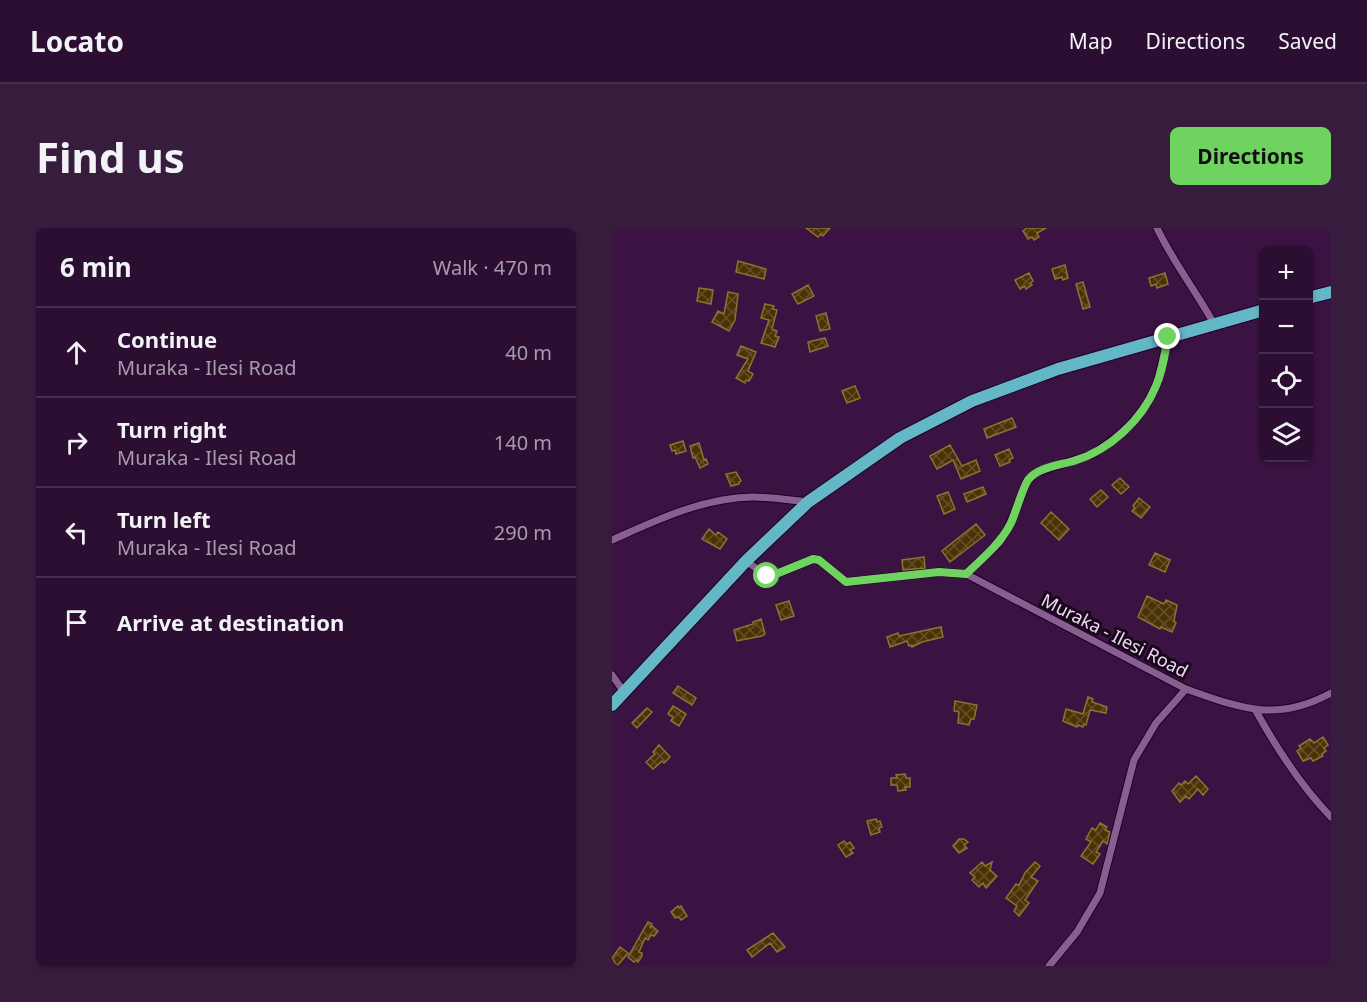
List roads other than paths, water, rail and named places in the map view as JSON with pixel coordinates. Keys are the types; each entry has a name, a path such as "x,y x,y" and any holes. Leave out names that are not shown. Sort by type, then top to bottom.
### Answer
{"highway":[{"path":"1313,296 1331,291"},
{"path":"612,705 746,561 808,502 900,438 972,401 1058,369 1259,311"}],"street":[{"path":"1157,228 1167,249 1197,293 1214,324"},
{"path":"966,574 1000,542 1011,524 1027,481 1032,476 1037,472 1093,454 1134,422 1157,384 1168,337"},
{"path":"612,540 673,513 722,500 753,497 808,502"},
{"name":"Muraka - Ilesi Road","path":"746,561 767,576 813,559 819,560 846,582 939,572 966,574 1186,689 1256,711"},
{"path":"612,675 624,692"},
{"path":"1049,966 1077,932 1100,893 1134,760 1156,723 1186,689"},
{"path":"1331,693 1316,701 1286,709 1256,711 1277,750 1296,777 1331,817"}]}
